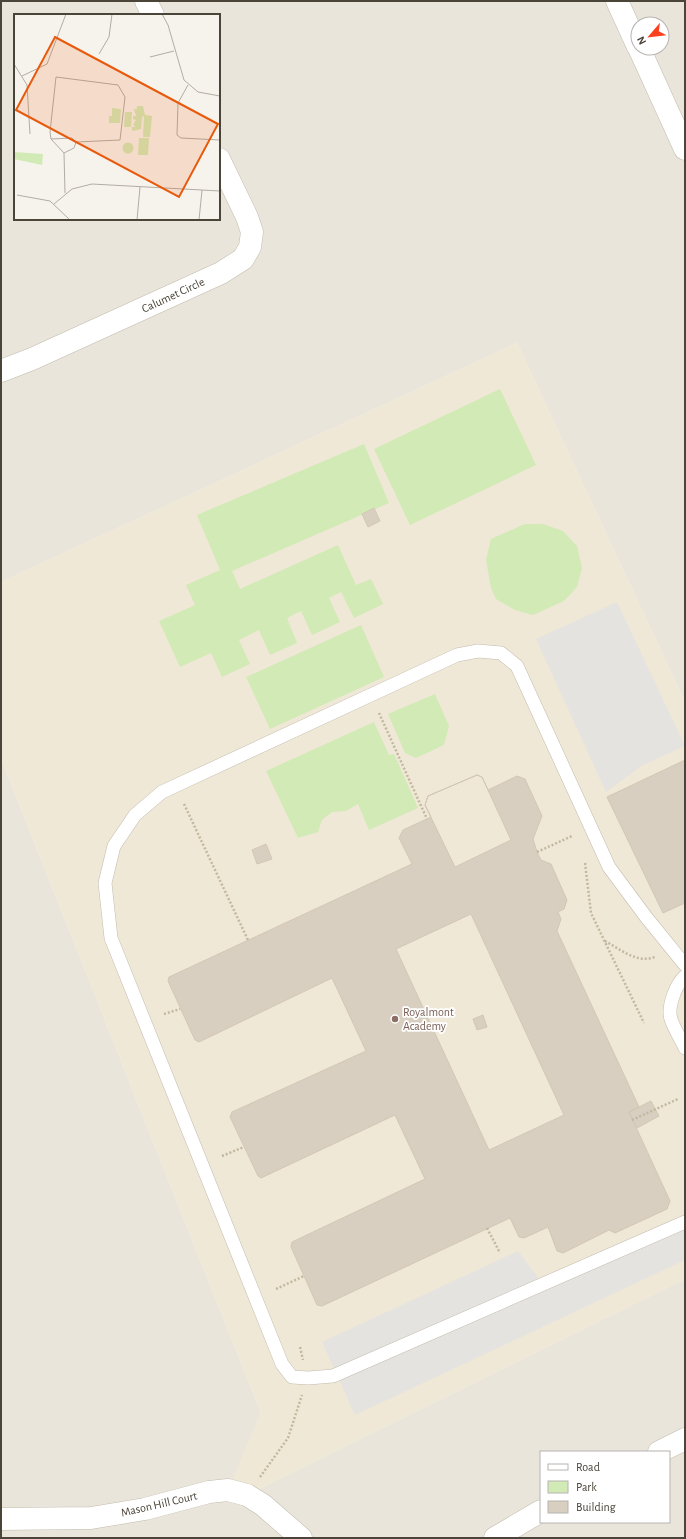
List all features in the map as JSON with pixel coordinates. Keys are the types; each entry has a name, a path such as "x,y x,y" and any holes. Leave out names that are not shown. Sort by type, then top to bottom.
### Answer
{"street":[{"path":"146,1 152,14"},
{"path":"617,1 630,29"},
{"path":"642,56 685,149"},
{"name":"Calumet Circle","path":"1,371 32,359 221,273 243,259 250,247 252,232 247,217 220,161"},
{"path":"661,1451 685,1439"},
{"name":"Mason Hill Court","path":"1,1519 91,1518 145,1509 209,1492 228,1490 247,1495 263,1505 300,1538"},
{"path":"495,1538 540,1512"}],"lane":[{"path":"685,965 646,917 610,867 517,666 501,653 478,651 457,655 162,792 135,815 114,846 105,884 111,938 282,1364 292,1376 308,1378 333,1376 685,1222"},
{"path":"685,976 680,980 673,995 671,1018 685,1048"}],"path":[{"path":"379,713 427,819"},
{"path":"184,804 248,940"},
{"path":"538,852 572,836"},
{"path":"585,863 591,913 644,1023"},
{"path":"604,941 634,957 650,959 660,956"},
{"path":"164,1014 180,1009"},
{"path":"632,1120 678,1099"},
{"path":"222,1156 244,1147"},
{"path":"487,1228 500,1254"},
{"path":"276,1289 304,1276"},
{"path":"247,1495 288,1438 308,1378"}],"shaded area":[{"path":"1,1 685,1 685,702 517,343 1,582"},
{"name":"Royalmont Academy","path":"517,343 685,702 685,1279 247,1495 228,1490 261,1413 1,759 1,582"},
{"path":"617,602 685,746 643,765 606,792 536,639"},
{"path":"1,759 261,1413 229,1490 247,1495 685,1279 685,1538 1,1538"},
{"path":"685,1222 685,1260 355,1415 322,1342 518,1251 543,1284"}],"green space":[{"path":"500,389 536,465 410,525 374,449"},
{"path":"364,444 389,503 232,571 240,589 338,545 356,585 371,579 383,604 354,618 341,592 329,598 340,622 312,635 301,611 287,618 297,643 270,655 259,630 239,640 250,664 222,677 211,653 180,667 159,621 195,605 186,585 220,570 197,515"},
{"path":"525,524 543,524 563,531 577,546 582,568 577,587 564,601 533,615 515,610 496,599 491,588 486,560 491,539"},
{"path":"361,625 384,677 270,729 246,677"},
{"path":"435,694 449,726 444,745 416,758 405,753 388,714"},
{"path":"374,722 389,755 394,754 418,808 369,830 358,804 346,811 332,812 322,820 318,832 298,838 266,771"}],"building":[{"path":"374,508 380,521 368,527 362,514"},
{"path":"685,760 685,903 663,913 607,797"},
{"name":"Royalmont Academy","path":"477,775 482,777 488,790 517,776 525,779 542,816 533,839 537,852 541,860 551,864 567,900 564,909 558,912 561,919 557,931 639,1107 629,1112 670,1201 667,1209 615,1233 609,1230 563,1253 557,1251 548,1227 524,1238 519,1237 510,1218 322,1306 317,1305 291,1247 292,1242 425,1179 395,1115 261,1178 258,1176 230,1117 232,1112 366,1051 332,978 199,1042 195,1040 168,981 169,977 412,864 399,838 403,830 431,817 425,805 428,796","holes":["471,914 564,1115 489,1150 396,949"]},
{"path":"477,775 482,777 511,840 455,867 425,805 428,796"},
{"path":"266,844 272,859 257,864 252,850"},
{"path":"483,1015 487,1027 477,1030 473,1019"},
{"path":"651,1101 659,1116 637,1128 629,1112"}],"place":[{"name":"Royalmont Academy","path":"395,1019"}]}
